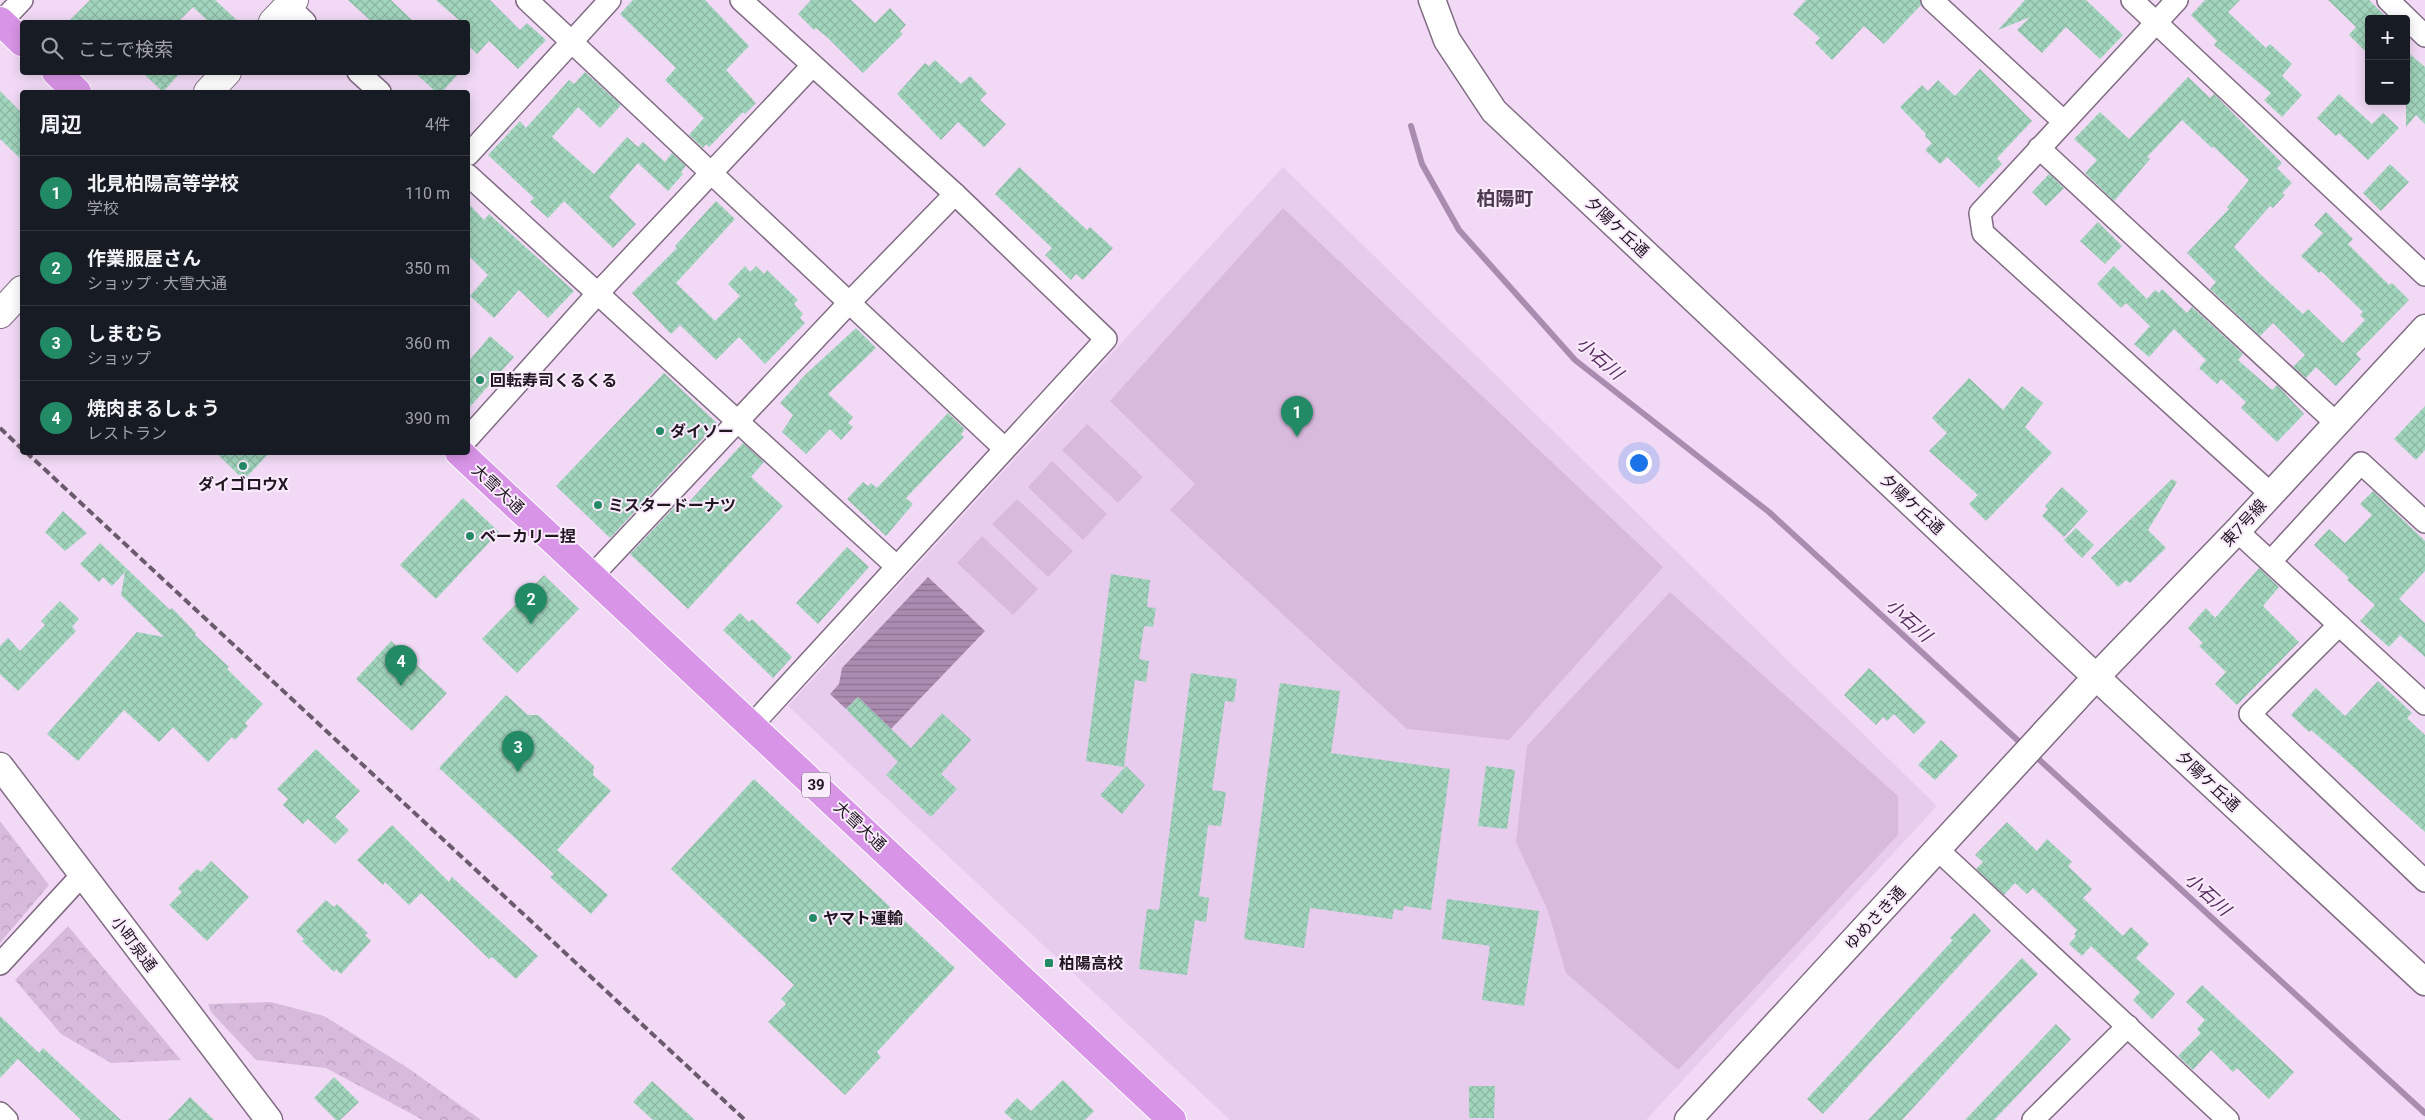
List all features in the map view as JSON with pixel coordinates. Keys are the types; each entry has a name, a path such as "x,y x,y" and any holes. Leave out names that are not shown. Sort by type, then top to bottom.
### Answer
{"highway":[{"path":"0,21 20,40"},
{"path":"59,75 76,90"},
{"name":"大雪大通","path":"462,455 1172,1120"}],"main road":[{"path":"210,90 224,75"}],"street":[{"path":"0,21 22,0"},
{"path":"527,0 1004,448"},
{"path":"470,153 610,0"},
{"path":"741,0 955,194 1106,339 1004,448 752,725"},
{"name":"夕陽ケ丘通","path":"1432,0 1447,40 1494,112 2096,677 2425,982"},
{"path":"1932,0 2063,122"},
{"path":"2132,0 2425,275"},
{"path":"2177,0 1980,213 1983,233 2271,494"},
{"path":"2388,0 2425,36"},
{"path":"470,436 599,292 812,66"},
{"path":"361,75 378,90"},
{"path":"2039,148 2336,423"},
{"path":"470,176 896,566"},
{"path":"591,577 849,303 955,194"},
{"name":"東7号線","path":"2060,716 2237,531 2425,328"},
{"path":"2271,561 2360,462 2425,522"},
{"path":"2237,531 2425,704"},
{"path":"2339,625 2250,714 2425,881"},
{"name":"ゆめさき通","path":"1688,1120 2060,716"},
{"name":"小町泉通","path":"0,766 270,1120"},
{"path":"1938,850 2228,1120"},
{"path":"0,964 82,875"},
{"path":"2033,1120 2128,1026"},
{"path":"0,1113 7,1120"}],"shaded area":[{"path":"1283,167 1937,806 1646,1120 1230,1120 788,706"},
{"path":"928,577 985,631 891,729 858,697 846,709 830,694 839,684 842,668"}],"green space":[{"path":"1283,208 1663,567 1509,740 1407,729 1170,510 1195,484 1110,401"},
{"path":"1087,424 1143,477 1118,503 1062,450"},
{"path":"1052,461 1107,514 1083,540 1028,487"},
{"path":"1017,499 1073,551 1048,577 992,524"},
{"path":"982,536 1038,589 1013,615 957,563"},
{"path":"1670,592 1898,796 1898,835 1678,1070 1566,973 1548,911 1516,842 1527,746"},
{"path":"0,821 49,885 0,943"},
{"path":"68,926 181,1060 111,1063 61,1034 15,980"},
{"path":"271,1002 324,1016 408,1068 481,1120 423,1120 326,1068 256,1060 211,1012 208,1004"}],"building":[{"path":"90,0 215,0 237,20 207,20 193,7 180,20 70,20"},
{"path":"348,0 391,0 412,20 370,20"},
{"path":"436,0 490,0 520,30 527,23 546,40 518,69 489,41 477,54 470,47 470,20 459,20"},
{"path":"633,0 705,0 749,46 726,70 756,103 745,114 743,112 709,147 706,144 703,148 689,135 704,118 665,80 676,68 620,14"},
{"path":"811,0 851,0 875,23 890,8 906,25 900,31 903,34 863,73 828,38 816,28 814,30 798,14"},
{"path":"1806,0 1920,0 1921,5 1884,44 1864,26 1832,60 1815,43 1820,38 1793,14"},
{"path":"2025,0 2086,0 2123,35 2100,59 2066,27 2042,53 2017,30 2030,17 1998,30"},
{"path":"2205,0 2240,0 2228,12 2266,48 2270,44 2292,64 2282,76 2302,95 2282,117 2264,100 2271,93 2214,45 2217,41 2191,15"},
{"path":"2328,0 2369,0 2384,15 2365,15 2365,51 2349,35 2356,27"},
{"path":"2410,54 2425,67 2425,124 2416,115 2406,127 2406,105 2410,105"},
{"path":"935,60 961,84 970,76 987,93 980,100 1006,124 984,147 958,122 941,140 897,94 925,63 929,66"},
{"path":"1980,69 2032,121 1997,158 2002,164 1979,188 1947,157 1940,164 1925,150 1932,143 1900,107 1922,85 1928,91 1938,80 1955,96"},
{"path":"585,72 621,105 600,128 578,107 552,137 594,174 627,137 638,147 643,142 665,162 672,153 686,166 681,172 683,174 668,191 638,163 609,197 636,224 613,248 564,201 548,218 530,202 534,198 488,155 520,121 526,128 569,80 574,84"},
{"path":"145,75 178,75 165,90 161,90"},
{"path":"417,75 457,75 444,90 434,90"},
{"path":"2188,77 2210,98 2214,94 2282,163 2277,168 2292,183 2282,193 2285,195 2273,208 2270,206 2234,247 2260,274 2303,314 2308,309 2343,343 2365,320 2360,315 2363,312 2321,271 2319,273 2301,256 2323,233 2314,225 2326,212 2353,239 2348,244 2389,285 2392,283 2409,300 2356,354 2361,359 2336,386 2316,367 2306,378 2293,367 2305,355 2273,323 2260,336 2210,289 2216,282 2187,253 2229,209 2227,207 2249,180 2213,146 2212,148 2182,120 2147,157 2150,159 2114,201 2085,173 2097,160 2074,139 2100,112 2129,139"},
{"path":"0,91 20,111 20,158 0,139"},
{"path":"2339,94 2372,124 2383,113 2399,128 2368,160 2339,133 2336,136 2317,118"},
{"path":"2390,164 2409,182 2381,211 2363,193"},
{"path":"1019,167 1087,230 1090,227 1113,248 1083,280 1076,274 1071,280 1045,255 1052,248 995,194"},
{"path":"2049,174 2064,188 2046,206 2032,192"},
{"path":"716,201 735,219 676,283 715,321 740,296 728,284 745,266 750,272 756,266 764,274 767,270 798,300 794,304 803,314 800,318 805,323 765,364 739,337 716,360 680,325 671,334 632,293 677,248 675,246"},
{"path":"470,205 484,220 489,214 574,291 548,318 519,290 494,318 470,296 488,275 470,257"},
{"path":"2098,222 2122,246 2105,264 2080,241"},
{"path":"2114,266 2147,299 2155,290 2159,293 2162,289 2187,313 2192,307 2243,354 2238,360 2272,390 2277,385 2304,414 2277,442 2241,408 2246,402 2221,379 2217,384 2199,368 2206,360 2174,329 2149,357 2134,344 2150,326 2126,303 2121,308 2097,284"},
{"path":"856,328 876,348 828,394 853,417 848,423 853,427 841,440 830,429 806,454 782,432 793,415 780,403 805,375"},
{"name":"回転寿司くるくる","path":"490,336 514,357 470,407 470,360"},
{"path":"664,373 717,423 609,537 556,486"},
{"path":"1969,378 2003,410 2022,386 2043,403 2025,427 2052,453 1986,521 1969,504 1978,495 1929,451 1947,433 1932,418"},
{"path":"2425,406 2425,450 2416,460 2394,439"},
{"path":"948,413 965,429 961,434 964,437 906,498 913,504 886,536 847,499 863,482 868,486 871,483 877,488"},
{"path":"743,443 764,462 751,477 783,506 688,609 630,554 683,498 688,503"},
{"name":"ダイゴロウX","path":"218,455 267,455 244,480"},
{"path":"2172,479 2177,482 2148,530 2166,548 2130,583 2126,580 2118,587 2091,558"},
{"path":"2062,487 2088,511 2064,537 2042,516 2048,509 2045,506"},
{"path":"2373,491 2425,541 2425,571 2399,599 2425,623 2425,657 2400,635 2389,647 2360,621 2375,605 2347,580 2349,578 2314,545 2329,529 2345,543 2372,515 2360,504"},
{"path":"463,498 499,532 436,599 400,565"},
{"path":"63,511 87,533 65,551 45,532"},
{"path":"2076,528 2094,545 2082,558 2064,540"},
{"path":"100,543 170,610 172,608 196,633 195,635 229,667 227,669 263,704 245,723 248,726 235,740 232,737 208,762 173,727 159,742 124,710 78,761 47,734 137,632 164,637 121,595 125,572 112,586 103,577 99,582 80,564"},
{"path":"847,547 869,567 818,624 796,603"},
{"path":"2259,568 2279,587 2263,606 2299,642 2237,705 2215,684 2226,672 2199,646 2203,643 2188,628 2206,608 2215,618"},
{"path":"1111,574 1150,580 1147,607 1156,608 1153,627 1144,626 1139,659 1149,661 1146,682 1135,680 1124,767 1086,761"},
{"path":"544,575 579,609 517,673 482,639"},
{"path":"60,601 79,619 72,627 76,631 18,691 0,674 0,646 8,638 20,651 45,625 41,621"},
{"path":"740,613 749,622 752,619 792,657 773,678 723,630"},
{"path":"391,641 447,693 412,731 356,679"},
{"path":"1869,668 1926,722 1914,734 1894,714 1887,721 1883,717 1876,725 1844,695"},
{"path":"1191,673 1237,679 1234,702 1225,701 1212,790 1226,792 1221,826 1208,825 1199,896 1209,898 1206,922 1195,920 1187,975 1139,969 1147,909 1159,910"},
{"path":"2378,681 2412,713 2407,718 2425,735 2425,832 2338,753 2311,730 2309,732 2291,715 2316,688 2345,716"},
{"path":"1280,683 1340,691 1331,753 1450,769 1431,910 1404,906 1403,911 1394,909 1392,919 1310,908 1304,948 1244,939"},
{"path":"506,695 528,715 538,715 594,766 593,775 611,791 557,850 608,895 591,914 550,877 554,874 439,768"},
{"path":"858,697 911,748 942,713 971,740 941,774 957,789 931,817 886,775 898,762 846,709"},
{"path":"1941,740 1958,756 1935,780 1918,765"},
{"path":"316,749 360,791 335,817 349,830 335,844 308,819 303,824 283,805 288,799 277,789"},
{"path":"1126,766 1145,785 1122,814 1100,795"},
{"path":"1486,766 1515,770 1507,829 1478,826"},
{"name":"ヤマト運輸","path":"754,779 955,968 877,1052 881,1057 845,1095 768,1022 786,1004 781,999 794,985 671,869"},
{"path":"2007,822 2037,851 2047,839 2072,862 2068,866 2092,889 2083,898 2123,936 2131,927 2149,944 2136,958 2175,994 2152,1019 2133,1000 2140,992 2091,946 2082,956 2069,944 2076,936 2074,934 2077,930 2033,888 2027,894 2015,883 2004,895 1976,869 1983,862 1975,855"},
{"path":"392,825 449,882 452,877 538,956 516,979 492,957 489,959 421,893 409,905 385,882 383,885 357,860"},
{"path":"211,861 249,897 207,941 169,905 182,892 178,888 197,869 201,872"},
{"path":"1447,899 1539,911 1524,1006 1482,1000 1490,946 1442,939"},
{"path":"326,900 334,907 337,904 368,933 365,935 371,941 341,974 336,969 334,972 302,941 304,939 296,931"},
{"path":"1974,913 1991,931 1823,1114 1807,1099 1953,940 1950,938"},
{"path":"2022,958 2038,974 1902,1120 1868,1120"},
{"path":"2202,985 2294,1072 2269,1099 2237,1068 2233,1072 2211,1050 2193,1070 2178,1056 2201,1033 2197,1029 2205,1020 2186,1002"},
{"path":"0,1016 39,1053 43,1048 121,1120 81,1120 18,1059 0,1078"},
{"path":"2056,1024 2071,1039 2058,1053 1994,1120 1965,1120"},
{"path":"334,1077 359,1102 340,1120 336,1120 314,1098"},
{"path":"1063,1080 1094,1111 1085,1120 1013,1120 1004,1112 1017,1098 1031,1111"},
{"path":"652,1081 695,1120 653,1120 633,1102"},
{"path":"1469,1086 1495,1086 1494,1118 1469,1118"},
{"path":"190,1097 214,1120 168,1120"}],"waterway":[{"name":"小石川","path":"1411,126 1422,164 1459,230 1575,360 1769,512 2025,747"},
{"name":"小石川","path":"2033,754 2425,1113"}],"railway":[{"path":"0,428 20,447"},
{"path":"29,455 745,1120"}],"place":[{"name":"回転寿司くるくる","path":"480,380"},
{"name":"ダイソー","path":"660,431"},
{"name":"北見柏陽高等学校","path":"1297,437"},
{"name":"ダイゴロウX","path":"243,466"},
{"name":"ミスタードーナツ","path":"598,505"},
{"name":"ベーカリー捏","path":"470,536"},
{"name":"作業服屋さん","path":"531,624"},
{"name":"焼肉まるしょう","path":"401,686"},
{"name":"しまむら","path":"518,772"},
{"name":"ヤマト運輸","path":"813,918"},
{"name":"柏陽高校","path":"1049,963"}],"district":[{"name":"柏陽町","path":"1505,198"}]}
